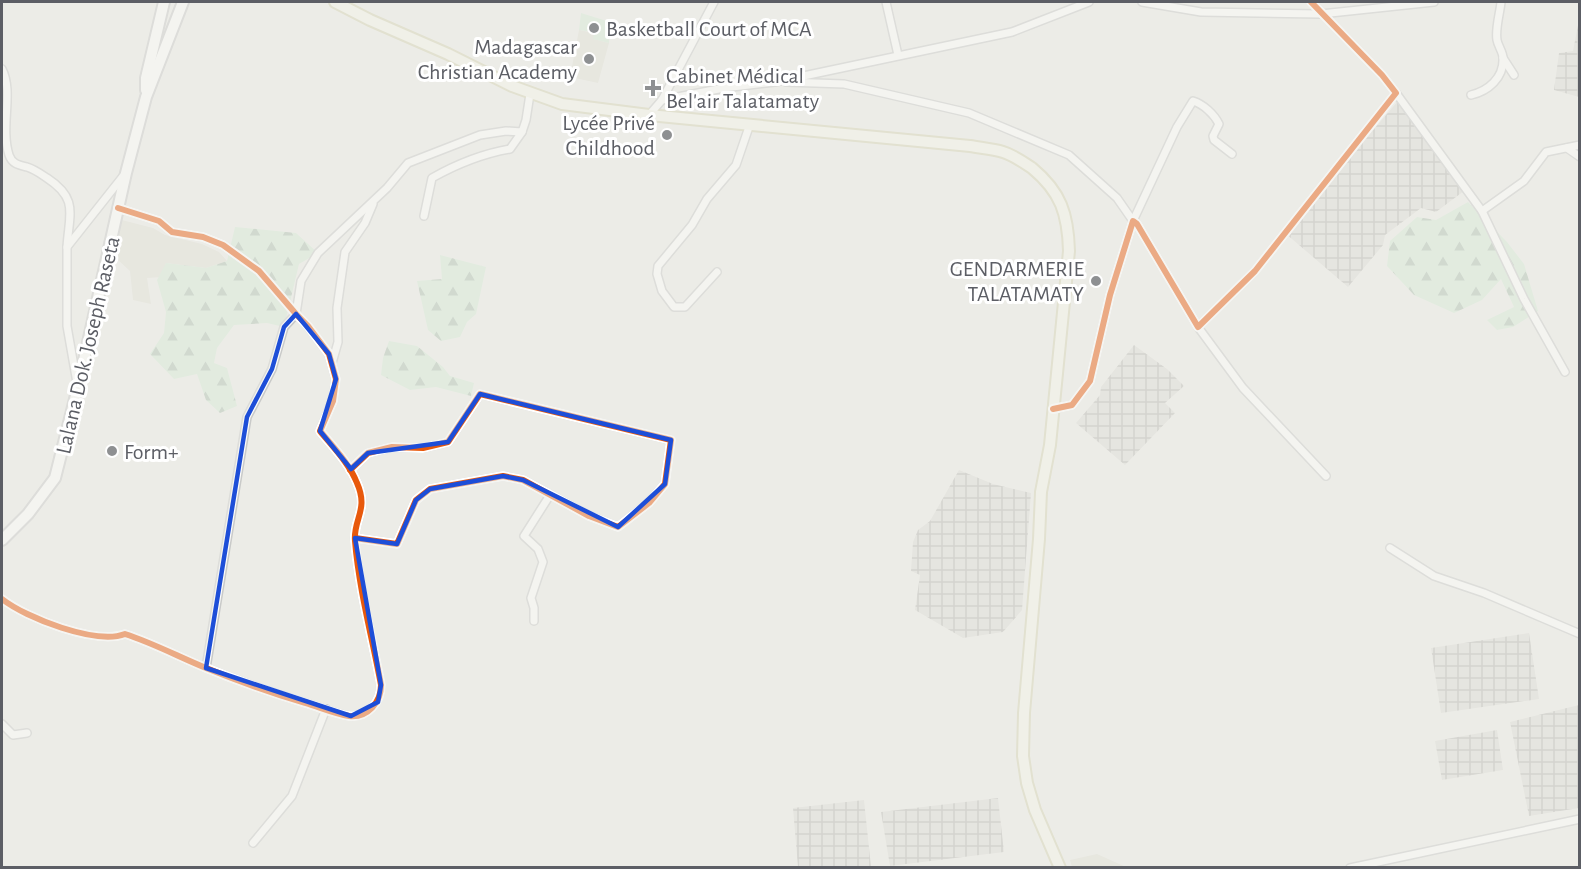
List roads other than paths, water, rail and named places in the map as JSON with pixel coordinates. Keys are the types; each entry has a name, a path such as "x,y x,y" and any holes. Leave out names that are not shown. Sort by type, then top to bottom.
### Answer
{"main road":[{"path":"335,2 530,93 562,104 649,115 970,146 1003,152 1024,162 1047,181 1060,200 1068,235 1066,284 1050,445 1041,492 1024,713 1023,756 1035,810 1060,867"},
{"path":"163,4 182,5 146,97 146,78 163,4"},
{"name":"Lalana Dok. Joseph Raseta","path":"2,540 28,514 55,478 146,97"}],"street":[{"path":"649,115 662,100 714,2"},
{"path":"886,2 898,55"},
{"path":"662,100 724,88 775,82 1012,32 1089,2"},
{"path":"1142,2 1201,12 1322,14 1434,2"},
{"path":"1311,2 1382,75 1482,211 1524,299 1565,372"},
{"path":"1501,2 1497,39 1503,58 1514,75"},
{"path":"1471,95 1489,87 1500,75 1503,58"},
{"path":"2,69 6,87 2,132 9,157 17,165 29,167 64,191 70,207 67,247 67,326 78,387"},
{"path":"775,82 844,84 969,113 1069,156 1117,198 1137,224 1198,327 1243,388 1326,476"},
{"path":"424,216 432,178 459,163 490,152 510,149 522,132 530,93"},
{"path":"1198,327 1255,271 1396,93"},
{"path":"1053,409 1072,405 1090,381 1110,295 1133,221 1172,137 1193,101 1203,106 1220,124 1213,136 1214,140 1232,154"},
{"path":"717,272 685,307 674,307 662,291 657,274 658,266 692,225 707,199 736,165 750,124"},
{"path":"206,668 247,417 272,369 284,327 296,314 302,281 318,253 374,201 408,163 480,135 506,131 522,132"},
{"path":"1482,211 1524,181 1546,152 1580,144"},
{"path":"1567,148 1580,157"},
{"path":"67,247 126,173"},
{"path":"332,363 339,342 337,308 345,252 365,223 374,201"},
{"path":"2,599 13,608 46,623 84,634 115,638 125,634 168,650 206,668 351,716 364,713 378,702 381,694 355,538 363,507 358,484 320,431 333,400 336,379 329,354 308,326 259,271 223,245 204,237 172,232 159,221 118,208"},
{"path":"350,470 368,453 393,447 423,448 448,442 480,394 671,440 665,484 649,503 618,527 589,516 523,480 503,476 430,489 416,500 397,544 355,538"},
{"path":"534,621 531,598 543,562 538,549 525,536 550,495"},
{"path":"1390,548 1434,576 1484,593 1580,634"},
{"path":"253,843 292,796 326,709"},
{"path":"2,724 13,735 27,733"},
{"path":"1350,867 1580,819"}],"place":[{"name":"Basketball Court of MCA","path":"594,28"},
{"name":"Madagascar Christian Academy","path":"589,59"},
{"name":"Cabinet Médical Bel'air Talatamaty","path":"653,88"},
{"name":"Lycée Privé Childhood","path":"667,135"},
{"name":"GENDARMERIE TALATAMATY","path":"1096,281"},
{"name":"Form+","path":"112,451"}]}
